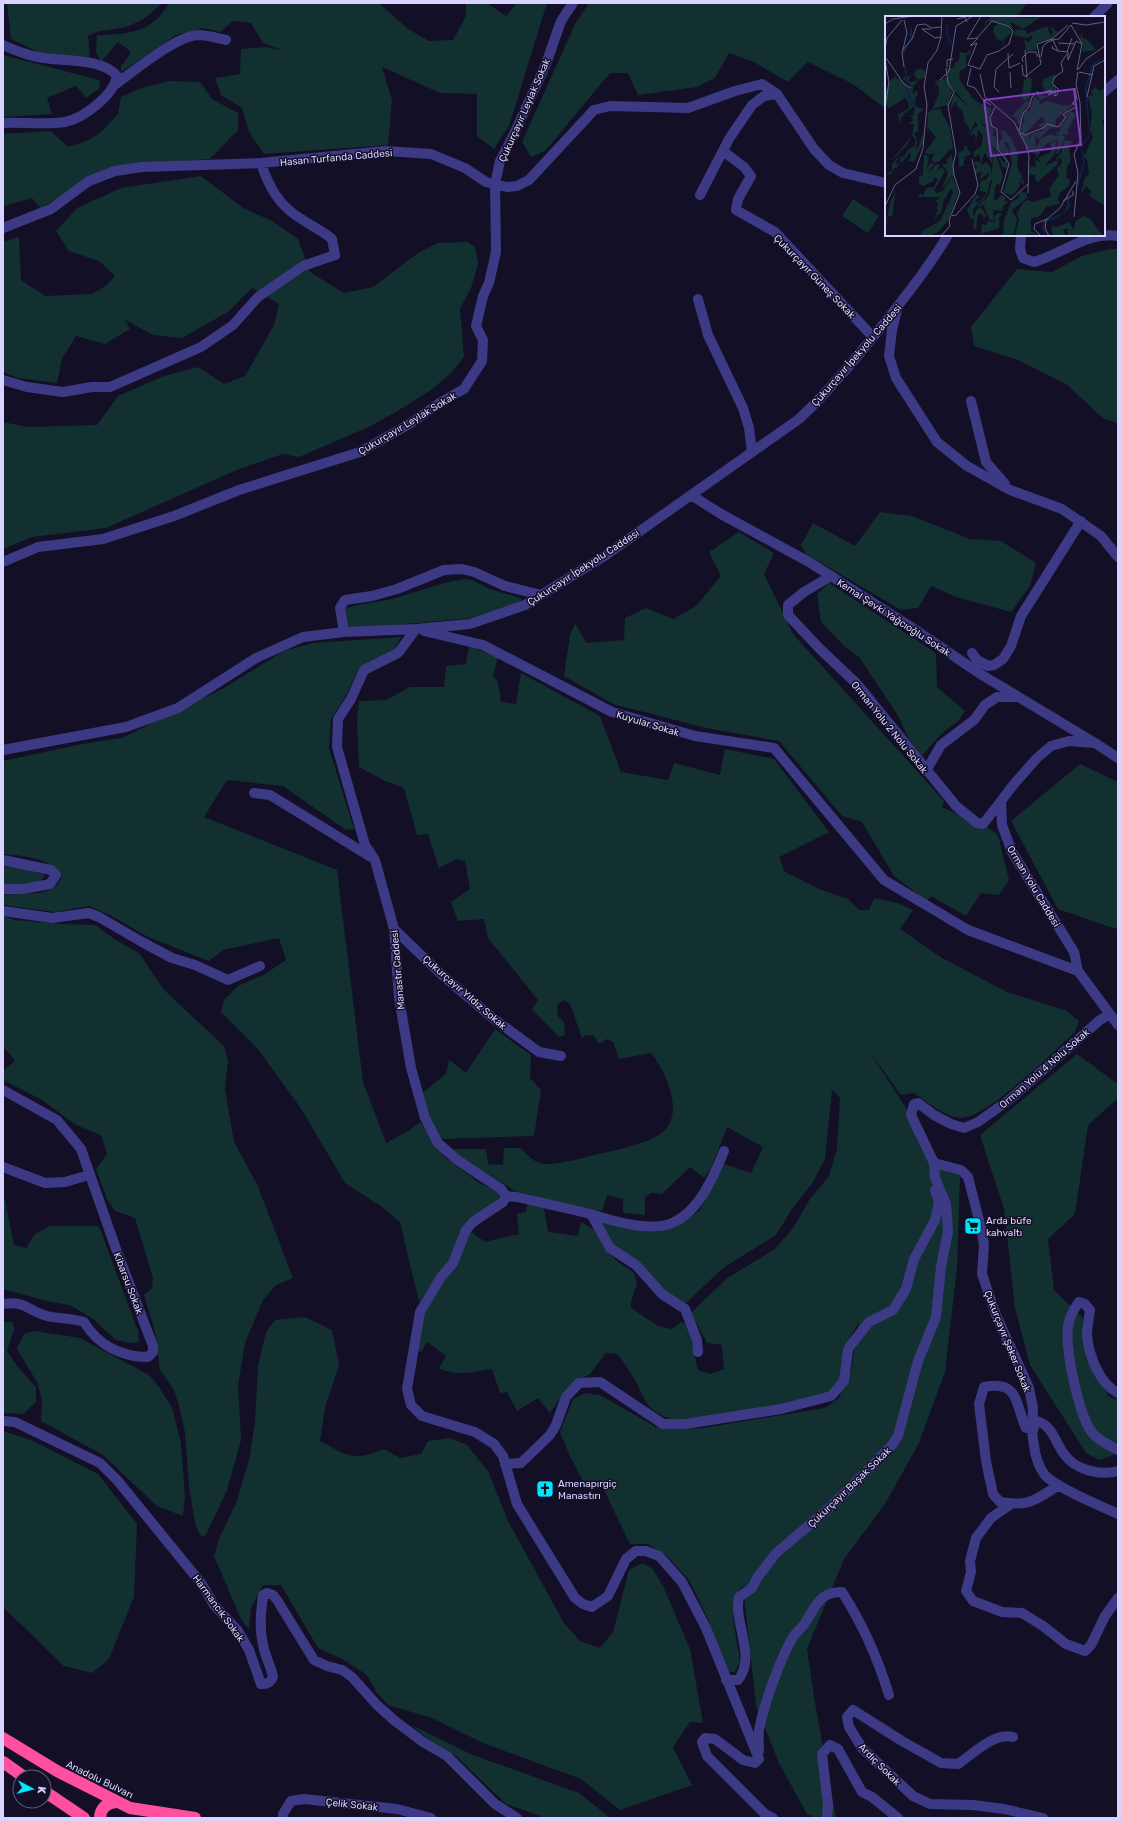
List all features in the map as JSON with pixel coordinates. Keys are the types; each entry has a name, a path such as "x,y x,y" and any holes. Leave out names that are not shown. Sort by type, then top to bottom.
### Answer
{"highway":[{"name":"Anadolu Bulvarı","path":"3,1738 57,1771 116,1802 131,1813 195,1818"},
{"path":"3,1762 13,1769"},
{"path":"52,1796 84,1818"},
{"path":"100,1818 102,1810 105,1806 116,1802"}],"street":[{"name":"Çukurçayır Leylak Sokak","path":"3,562 38,547 103,539 174,516 239,490 360,452 411,423 441,402 464,389 482,361 483,340 476,326 483,296 489,283 496,252 495,184 500,162 546,64 561,20 573,3"},
{"path":"1095,16 1108,3"},
{"path":"3,123 66,122 96,106 116,84 170,46 197,35 226,40"},
{"path":"3,45 38,57 104,67 112,71 117,76 116,84"},
{"path":"1105,91 1118,80"},
{"name":"Hasan Turfanda Caddesi","path":"3,228 51,209 89,182 115,171 142,167 261,163 386,152 431,154 465,168 486,182 506,187 517,186 529,180 594,110 610,106 688,108 735,91 762,84 777,94 814,149 829,165 842,174 885,183"},
{"path":"700,195 723,151 752,105 764,96 777,94"},
{"name":"Çukurçayır Güneş Sokak","path":"723,151 744,167 751,176 738,199 736,210 775,232 873,336"},
{"path":"3,380 27,388 63,392 92,387 110,387 200,347 233,325 258,296 303,266 335,255 332,239 288,210 273,194 261,163"},
{"name":"Çukurçayır İpekyolu Caddesi","path":"3,750 126,727 178,708 256,658 304,637 344,632 416,629 470,624 525,605 606,555 799,419 822,398 898,306 939,250 947,236"},
{"path":"1021,236 1020,249 1023,258 1034,262 1093,238 1104,236"},
{"path":"1105,236 1118,236"},
{"path":"698,300 708,335 743,408 749,428 752,452"},
{"path":"898,306 892,330 889,356 896,378 906,396 937,442 967,466 1010,490 1062,509 1101,536 1118,557"},
{"path":"971,401 986,462 1010,490"},
{"name":"Kemal Şevki Yağcıoğlu Sokak","path":"691,495 720,514 809,562 911,627 982,676 1022,698 1050,717 1095,743"},
{"path":"972,653 977,660 988,666 994,665 1003,659 1010,646 1021,616 1081,522"},
{"path":"344,632 340,608 345,600 372,596 397,589 444,570 462,569 474,572 505,586 541,595"},
{"name":"Orman Yolu 2 Nolu Sokak","path":"831,576 804,592 788,605 788,615 820,649 857,684 926,771 956,806 977,823 983,824 1001,801"},
{"name":"Kuyular Sokak","path":"416,629 483,645 612,712 695,736 774,748 884,880 968,930 1078,971"},
{"name":"Manastır Caddesi","path":"416,629 398,653 364,670 351,699 338,719 337,747 365,845 375,860 394,929 399,998 411,1068 425,1118 438,1143 456,1159 501,1189 506,1196"},
{"path":"926,771 942,745 974,720 985,705 997,697 1022,698"},
{"path":"1001,801 1032,763 1051,746 1069,741 1095,743 1118,758"},
{"path":"254,793 270,796 375,860"},
{"name":"Orman Yolu Caddesi","path":"1001,801 1002,825 1012,852 1074,952 1078,971"},
{"path":"3,860 52,870 56,875 50,884 23,889 3,889"},
{"path":"3,911 52,918 89,913 99,917 172,958 195,965 228,980 260,966"},
{"name":"Çukurçayır Yıldız Sokak","path":"394,929 442,975 494,1019 540,1052 561,1056"},
{"path":"1078,971 1118,1025"},
{"name":"Orman Yolu 4 Nolu Sokak","path":"978,1122 1009,1100 1100,1020 1110,1014"},
{"name":"Kibarsu Sokak","path":"3,1090 57,1120 80,1149 153,1346 153,1352 148,1357 124,1354 104,1344 84,1322 75,1319 46,1316 26,1305 10,1303 3,1304"},
{"name":"Çukurçayır Başak Sokak","path":"726,1680 738,1680 744,1667 745,1656 743,1632 737,1610 739,1597 752,1588 757,1578 776,1553 825,1512 873,1465 898,1436 918,1361 936,1317 941,1267 948,1231 946,1204 936,1178 934,1163 911,1115 914,1104 918,1103 934,1115 951,1124 964,1128 978,1122"},
{"path":"724,1151 711,1184 688,1212 672,1223 651,1226 607,1219 517,1197 506,1196 503,1202 473,1222 466,1230 453,1262 441,1277 420,1312 407,1389 411,1405 422,1416 475,1432 494,1444 502,1456 517,1504 575,1598 583,1604 592,1607 608,1596 626,1559 636,1551 646,1550 659,1556 682,1582 706,1628 726,1680 760,1759"},
{"path":"505,1464 521,1463 550,1435 556,1425 566,1397 580,1383 600,1382 663,1424 685,1424 781,1409 831,1396 844,1381 848,1350 850,1346 869,1322 893,1310 906,1289 914,1259 935,1220 939,1202 931,1175 934,1163"},
{"name":"Çukurçayır Şeker Sokak","path":"934,1163 961,1170 968,1177 982,1228 984,1244 982,1274 996,1315 1029,1388 1033,1408 1032,1427 1026,1428 1022,1419 1017,1398 1008,1390 996,1385 984,1387 979,1404 986,1461 993,1494 1000,1502 1012,1504"},
{"path":"3,1167 45,1183 65,1182 89,1174"},
{"path":"591,1214 610,1248 636,1265 662,1294 684,1309 697,1340 698,1352"},
{"path":"1118,1393 1104,1381 1095,1365 1089,1350 1087,1333 1090,1310 1085,1304 1079,1302 1072,1312 1068,1327 1068,1358 1089,1428 1102,1441 1118,1450"},
{"name":"Harmancık Sokak","path":"3,1421 15,1422 100,1463 117,1480 201,1582 214,1605 238,1631 249,1650 261,1684 266,1684 273,1678 263,1645 261,1632 260,1614 263,1595 268,1593 278,1600 314,1660 327,1666 342,1670 352,1677 377,1705 395,1721 423,1742 447,1756 495,1804 517,1818"},
{"path":"1118,1470 1103,1473 1086,1470 1072,1462 1064,1454 1052,1433 1044,1424 1037,1421 1032,1427 1032,1438 1036,1458 1045,1475 1059,1485 1118,1514"},
{"path":"1059,1485 1036,1501 1025,1504 1012,1504 991,1518 976,1538 970,1561 971,1572 966,1591 973,1601 1002,1612 1022,1613 1043,1626 1066,1644 1085,1651 1091,1645 1105,1616 1118,1598"},
{"path":"760,1759 759,1730 775,1679 794,1637 805,1623 812,1609 822,1597 835,1592 842,1592 857,1617 883,1675 889,1695"},
{"name":"Ardıç Sokak","path":"1013,1737 1006,1735 995,1739 958,1764 941,1763 853,1710 847,1717 849,1727 862,1748 913,1796 930,1804 980,1806 1004,1809 1043,1818"},
{"path":"760,1759 755,1763 743,1760 715,1739 705,1738 702,1742 707,1756 765,1814 773,1818"},
{"path":"827,1818 828,1805 822,1754 830,1745 838,1749 862,1792 872,1796 898,1818"},
{"name":"Çelik Sokak","path":"283,1818 283,1814 291,1801 304,1799 397,1809 431,1818"}],"green space":[{"path":"7,3 162,3 136,23 120,28 93,33 88,36 90,58 40,53 11,39"},
{"path":"169,3 379,3 408,29 429,41 453,40 466,16 466,3 487,3 506,16 517,3 547,3 509,126 494,149 477,136 477,94 440,93 382,67 392,100 388,145 264,154 249,132 242,108 221,95 215,78 240,74 241,49 266,47 284,51 263,43 251,23 233,21 220,32 204,28 176,35 121,72 121,67 131,52 118,42 101,62 96,52 97,35 121,34 145,27 158,18"},
{"path":"589,3 1027,3 1018,16 885,16 885,108 853,84 808,62 788,82 754,62 729,53 715,78 697,87 638,95 628,73 610,73 545,151 531,157 522,142 576,22"},
{"path":"3,55 99,80 100,88 86,98 76,86 47,98 52,114 3,117"},
{"path":"169,81 200,82 212,99 238,113 238,131 210,159 116,166 40,208 32,198 3,206 3,134 51,131 68,147 84,142 99,134 118,114 121,97 141,88"},
{"path":"201,176 243,208 272,221 298,239 310,272 344,293 373,287 418,253 438,243 467,242 475,247 478,264 471,288 460,309 464,357 451,373 431,390 399,410 371,426 299,457 283,454 239,469 106,528 32,537 3,549 3,422 28,427 97,425 118,396 164,376 198,367 224,384 245,376 274,325 279,304 252,288 228,312 182,338 153,335 125,320 130,329 105,344 76,336 62,359 57,383 18,378 3,372 3,242 19,237 21,280 45,296 92,294 107,285 115,276 99,261 69,251 56,231 77,208 121,188"},
{"path":"853,199 879,216 868,233 842,216"},
{"path":"1110,249 1118,249 1118,423 1104,419 1066,384 1018,360 974,346 971,327 1017,269 1052,272 1082,256"},
{"path":"880,512 912,516 970,539 1001,541 1036,563 1030,586 1011,612 956,597 931,586 918,608 901,610 806,554 801,545 813,523 855,546"},
{"path":"739,532 774,553 764,574 793,634 944,801 942,807 989,828 998,835 1009,880 999,895 981,893 966,916 931,896 927,901 894,876 862,822 842,816 779,741 706,728 613,704 564,676 570,635 575,624 587,643 624,640 625,618 646,608 673,619 696,606 721,576 709,552"},
{"path":"466,579 493,590 522,599 521,601 502,609 470,618 353,629 347,625 345,609 350,607 382,601"},
{"path":"829,583 936,653 937,687 965,711 959,720 940,735 922,756 909,739 897,714 859,657 845,647 821,622 817,594"},
{"path":"401,637 394,650 359,668 346,696 331,719 329,748 354,829 346,830 283,786 227,780 204,817 337,870 363,1082 386,1143 408,1131 420,1122 446,1158 478,1182 499,1193 499,1198 482,1211 450,1260 419,1302 400,1222 382,1207 345,1183 302,1110 258,1049 221,1012 224,1000 238,986 265,974 286,960 279,938 223,950 209,961 148,937 110,915 89,906 55,912 3,905 3,895 38,893 46,891 59,883 62,875 49,864 35,858 3,854 3,761 82,744 122,738 222,689 284,651 313,643"},
{"path":"469,646 498,657 493,676 498,682 501,702 516,704 521,673 600,716 621,772 668,780 674,763 720,775 725,749 774,759 829,832 779,857 785,872 819,889 848,899 859,910 869,910 874,898 898,903 913,910 900,929 942,958 1007,992 1067,1011 1079,1021 1075,1032 1037,1068 1003,1096 973,1115 961,1118 942,1112 913,1093 901,1095 869,1051 906,1108 930,1165 953,1171 960,1176 957,1268 945,1372 919,1443 885,1504 844,1559 807,1649 815,1703 836,1818 817,1818 807,1814 779,1763 756,1706 743,1586 735,1596 733,1618 740,1661 735,1672 728,1672 708,1619 689,1580 666,1555 648,1544 630,1544 602,1486 585,1485 569,1454 560,1432 573,1399 585,1393 600,1395 656,1427 669,1429 702,1428 825,1408 839,1398 851,1371 859,1322 848,1341 841,1380 829,1394 779,1407 674,1420 658,1413 648,1405 633,1377 618,1354 606,1353 590,1374 574,1383 550,1413 538,1398 517,1411 507,1392 500,1393 492,1369 465,1373 445,1371 439,1368 446,1356 427,1342 421,1352 417,1350 423,1313 470,1231 485,1242 519,1234 517,1214 526,1212 527,1204 544,1208 548,1232 578,1236 581,1222 594,1230 604,1248 617,1261 634,1273 637,1283 631,1302 631,1308 658,1326 672,1329 681,1322 688,1325 698,1370 710,1374 724,1369 722,1345 707,1343 691,1313 726,1279 775,1249 793,1228 810,1199 829,1176 837,1149 840,1098 832,1090 825,1159 813,1182 792,1209 776,1235 723,1268 686,1303 678,1302 612,1246 598,1221 664,1229 687,1220 700,1210 724,1164 751,1173 763,1147 727,1127 711,1168 704,1178 690,1167 662,1194 651,1193 645,1197 645,1215 623,1213 623,1199 607,1195 602,1211 555,1202 515,1191 449,1149 486,1149 488,1164 503,1165 504,1148 521,1148 537,1162 545,1164 559,1163 622,1149 652,1138 666,1129 671,1120 673,1111 670,1090 666,1079 651,1053 619,1059 613,1042 607,1039 599,1044 594,1036 586,1035 582,1038 570,1004 564,1000 557,1005 558,1016 564,1022 565,1035 559,1037 532,1010 538,1000 488,938 484,919 458,921 451,902 470,889 465,861 457,859 439,868 428,834 417,835 404,788 385,781 359,767 357,719 359,701 386,700 410,687 444,687 446,666 466,664"},
{"path":"1080,764 1118,782 1118,929 1058,909 1011,821"},
{"path":"3,865 24,868 45,875 42,879 32,884 3,886"},
{"path":"3,916 15,920 95,925 116,940 139,953 164,990 224,1046 228,1061 225,1089 234,1142 257,1184 293,1278 276,1285 263,1300 245,1343 238,1385 241,1440 227,1490 205,1537 200,1535 195,1524 189,1486 185,1433 181,1413 174,1390 160,1370 155,1332 144,1295 152,1288 153,1278 135,1218 115,1211 107,1199 96,1169 107,1154 101,1135 76,1125 42,1100 3,1080 3,1071 15,1061 3,1046"},
{"path":"495,1029 531,1055 530,1078 541,1090 534,1136 439,1139 428,1119 421,1094 446,1074 449,1060 466,1073"},
{"path":"1077,1054 1118,1084 1118,1098 1088,1125 1075,1214 1048,1239 1054,1290 1083,1318 1108,1396 1118,1400 1118,1453 1099,1460 1086,1453 1030,1365 1015,1308 1004,1209 980,1135"},
{"path":"3,1200 5,1200 14,1245 26,1248 35,1234 50,1226 99,1226 138,1331 139,1342 130,1343 116,1340 93,1319 70,1305 50,1302 3,1289"},
{"path":"305,1317 332,1330 339,1365 325,1407 320,1441 350,1456 364,1455 384,1449 400,1458 421,1454 428,1441 450,1438 467,1445 488,1471 508,1521 564,1623 580,1641 600,1648 613,1632 629,1570 642,1563 653,1569 664,1588 690,1649 703,1723 690,1722 673,1747 692,1785 620,1810 581,1779 483,1743 432,1718 388,1705 377,1693 367,1675 342,1659 318,1648 281,1585 263,1585 251,1608 249,1629 241,1619 214,1556 219,1539 236,1503 249,1460 255,1422 258,1366 266,1332 275,1320"},
{"path":"3,1322 13,1322 14,1329 7,1351 18,1367 36,1387 36,1402 23,1414 3,1413"},
{"path":"34,1331 80,1338 149,1375 159,1387 172,1408 181,1443 185,1497 183,1516 157,1506 103,1455 41,1421 42,1400 37,1382 17,1349 24,1334"},
{"path":"3,1431 33,1441 98,1474 137,1524 134,1597 109,1659 92,1673 64,1666 3,1607"},
{"path":"411,1725 473,1755 579,1793 609,1817 546,1818 506,1804 456,1756 428,1739"}],"place":[{"name":"Arda büfe kahvaltı","path":"973,1226"},
{"name":"Amenapırgiç Manastırı","path":"545,1489"}]}
